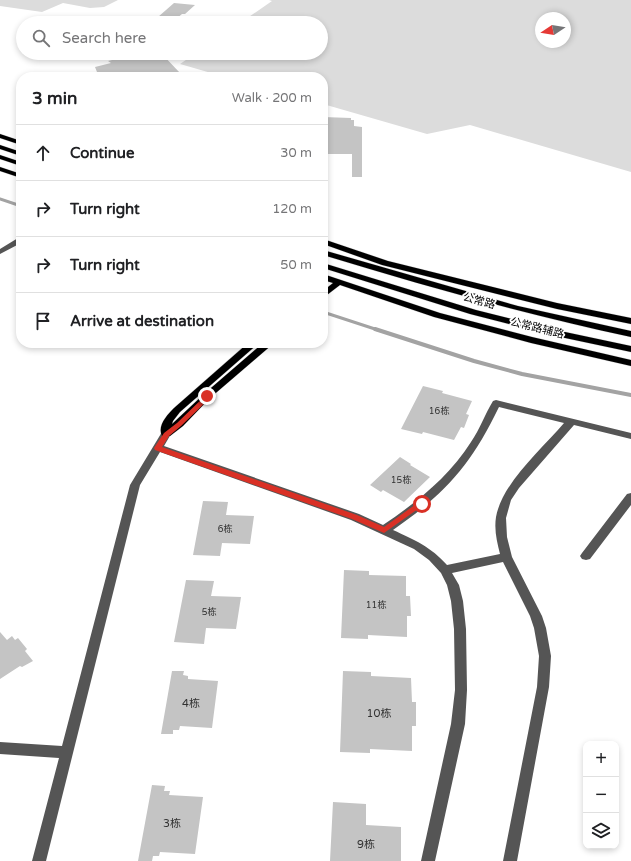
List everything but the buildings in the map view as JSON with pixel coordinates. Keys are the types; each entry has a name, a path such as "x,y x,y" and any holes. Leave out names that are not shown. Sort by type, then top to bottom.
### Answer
{"main road":[{"path":"0,136 16,141"},
{"path":"0,147 16,152"},
{"path":"0,157 16,162"},
{"path":"0,169 16,174"},
{"path":"328,244 386,262 557,306 631,321"},
{"name":"公常路","path":"328,253 424,283 518,308 631,334"},
{"path":"337,256 386,262"},
{"name":"公常路","path":"328,267 473,312 551,332 631,349"},
{"name":"公常路辅路","path":"328,280 437,315 531,340 631,363"},
{"path":"328,291 339,282"},
{"path":"166,434 168,420 248,348"},
{"path":"166,434 179,424 207,396 262,348"}],"street":[{"path":"0,252 16,243"},
{"path":"384,530 422,504 452,475 474,446 496,403 631,436"},
{"path":"510,861 545,671 543,641 536,616 506,557 501,537 502,518 506,500 515,485 571,422"},
{"path":"39,861 135,485 166,434"},
{"path":"158,448 355,517 418,546 433,557 445,570 453,585 458,601 461,644 461,690 458,724 428,861"},
{"path":"586,556 631,497"},
{"path":"445,570 506,557"},
{"path":"0,748 67,752"}],"shaded area":[{"path":"0,0 118,0 104,7 90,8 63,3 42,12 0,6"},
{"path":"269,0 631,0 631,172 470,125 427,134 328,105 328,72 208,72 180,64 186,60 328,60 328,16 250,16 272,1"}],"waterway":[{"path":"0,199 16,204"},
{"path":"328,314 378,330"},
{"path":"375,329 474,361 522,374 631,395"}],"route":[{"path":"207,396 179,424 166,434 158,448 355,517 384,530 422,504"}]}
